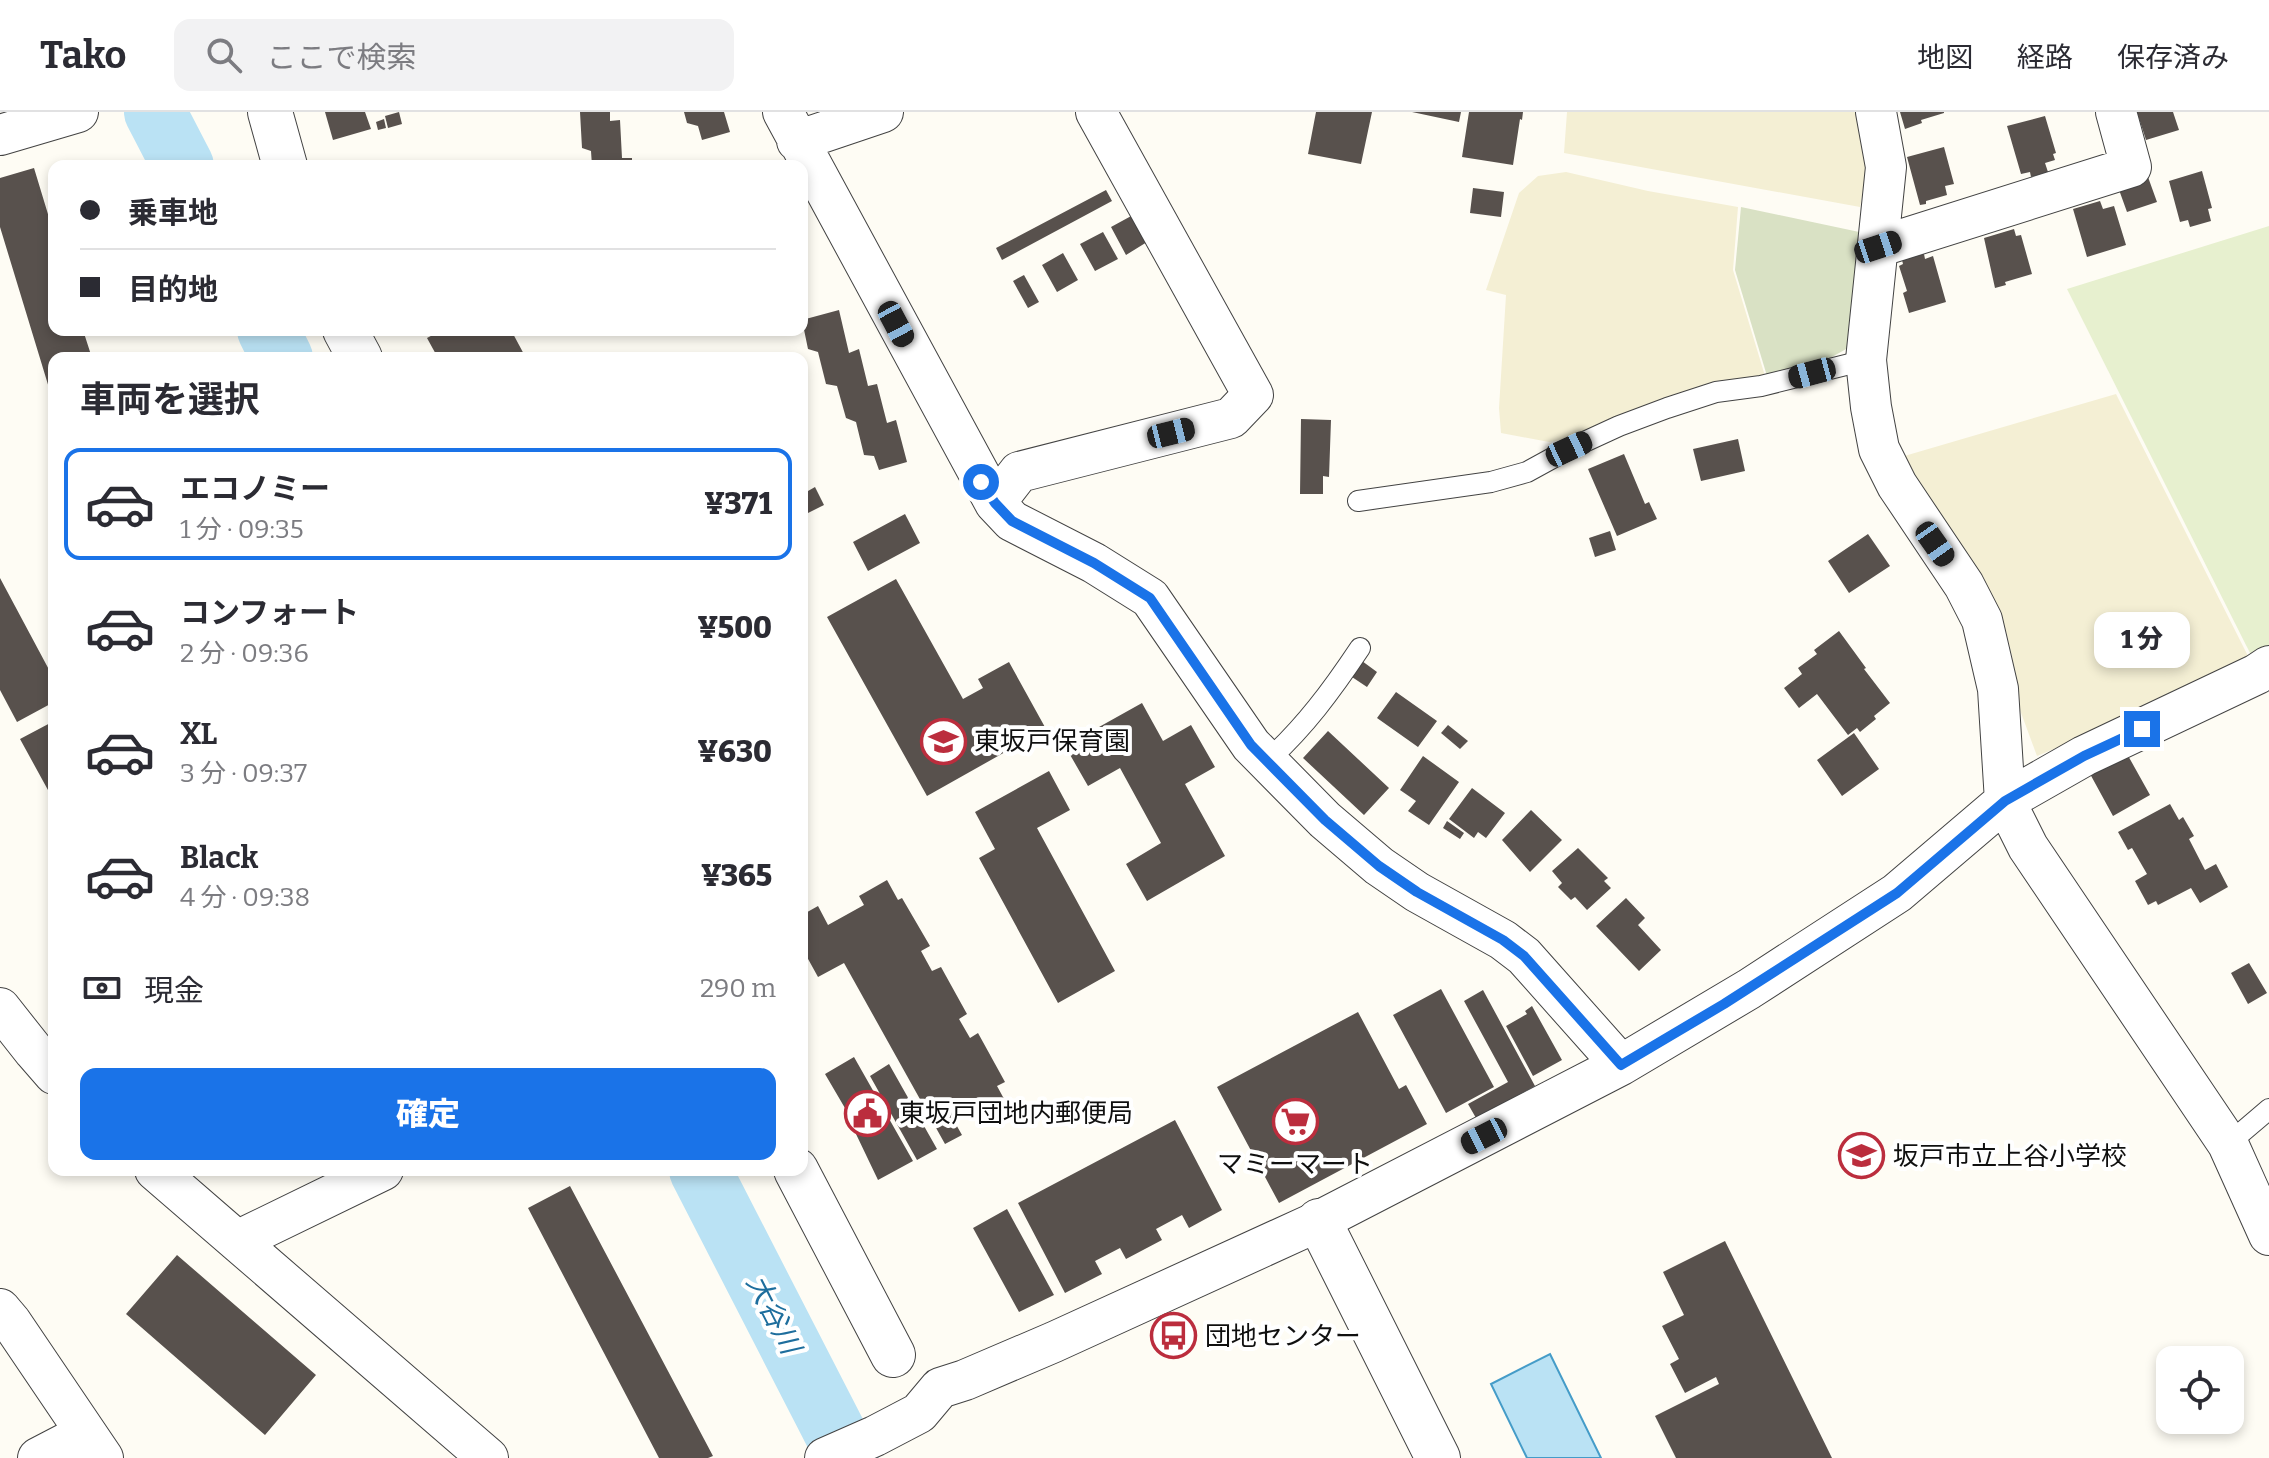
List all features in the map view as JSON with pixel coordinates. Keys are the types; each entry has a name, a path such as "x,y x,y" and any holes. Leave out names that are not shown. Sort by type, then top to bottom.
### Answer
{"street":[{"path":"0,135 78,112"},
{"path":"270,112 283,160"},
{"path":"883,112 790,126 995,503 1012,521 1094,563 1150,598 1251,745 1325,820 1379,866 1417,892 1503,940 1524,956 1621,1065"},
{"path":"995,503 1019,472 1231,418 1253,395 1096,112"},
{"path":"1876,112 1886,167 1866,360 1879,449 1897,485 1964,585 1982,620 1998,689 2005,801 2028,847 2228,1144 2269,1235"},
{"path":"1878,247 2131,167 2116,112"},
{"path":"825,1458 919,1413 940,1388 1054,1342 1319,1221 1621,1065 1724,1004 1897,893 2005,801 2084,756 2265,678"},
{"path":"0,1008 48,1067"},
{"path":"162,1176 488,1458"},
{"path":"237,1241 371,1176"},
{"path":"799,1176 893,1355 916,1379 940,1388"},
{"path":"1319,1221 1438,1458"},
{"path":"0,1309 94,1446 38,1458"}],"lane":[{"path":"1358,501 1491,482 1527,472 1619,426 1716,392 1761,386 1866,360"},
{"path":"1267,761 1293,737 1332,690 1360,648"},
{"path":"2228,1144 2269,1109"}],"shaded area":[{"path":"1567,112 1860,112 1869,159 1860,207 1564,153"},
{"path":"1566,172 1738,207 1733,270 1765,376 1707,386 1658,400 1570,439 1549,442 1501,433 1499,408 1506,295 1486,290 1519,193 1538,176"},
{"path":"2116,394 2249,658 2185,694 2037,756 2020,710 2006,631 1993,601 1901,457"}],"green space":[{"path":"1741,207 1864,233 1848,348 1830,358 1767,376 1735,270"},
{"path":"2269,226 2269,646 2252,657 2067,289"}],"water":[{"path":"1550,1354 1601,1458 1527,1458 1491,1384"}],"building":[{"path":"325,112 365,112 371,129 333,140"},
{"path":"399,112 402,124 388,128 385,116"},
{"path":"580,112 610,112 610,121 620,120 622,158 632,160 592,160 591,151 582,148"},
{"path":"684,112 724,112 730,132 702,140 698,126 687,123"},
{"path":"1316,112 1372,112 1361,164 1308,154"},
{"path":"1412,112 1461,112 1459,122"},
{"path":"1469,112 1523,112 1513,165 1462,157"},
{"path":"1900,112 1944,112 1944,113 1905,129"},
{"path":"2137,112 2173,112 2179,130 2146,140"},
{"path":"2045,116 2056,153 2053,154 2055,160 2045,163 2048,172 2031,177 2030,172 2021,174 2007,126"},
{"path":"384,119 386,128 378,130 376,122"},
{"path":"1944,147 1954,184 1945,186 1947,195 1920,205 1907,157"},
{"path":"34,168 48,214 48,336 85,336 90,352 48,352 48,385 0,227 0,178"},
{"path":"2202,171 2212,208 2208,209 2211,221 2190,227 2188,220 2180,222 2169,181"},
{"path":"2148,177 2157,202 2127,212 2118,187"},
{"path":"1473,188 1504,192 1501,217 1470,213"},
{"path":"1106,190 1112,201 1002,260 996,248"},
{"path":"2100,201 2103,209 2114,206 2126,245 2087,257 2073,209"},
{"path":"1133,215 1147,242 1126,255 1111,227"},
{"path":"2014,229 2016,236 2021,235 2032,274 1995,288 1984,238"},
{"path":"1103,232 1118,259 1095,271 1080,244"},
{"path":"1063,253 1078,280 1057,292 1042,265"},
{"path":"1924,254 1925,259 1933,256 1946,302 1909,313 1903,293 1907,291 1899,266 1903,264 1902,260"},
{"path":"1024,275 1039,302 1028,308 1013,281"},
{"path":"839,310 849,353 859,349 868,386 877,384 887,423 896,420 907,462 879,470 874,456 864,455 856,422 846,418 837,386 826,384 818,352 808,349 805,336 808,336 808,318"},
{"path":"514,336 523,352 435,352 427,338"},
{"path":"1301,419 1331,420 1329,477 1323,476 1323,494 1300,494"},
{"path":"1738,439 1745,471 1701,481 1693,449"},
{"path":"1624,454 1645,504 1649,502 1657,519 1617,536 1588,469"},
{"path":"815,487 824,505 808,513 808,491"},
{"path":"905,514 920,543 868,571 853,542"},
{"path":"1610,531 1616,550 1595,557 1589,538"},
{"path":"1868,534 1890,566 1849,593 1828,561"},
{"path":"0,578 48,668 48,705 17,722 0,690"},
{"path":"896,579 963,699 983,688 978,679 1009,662 1046,729 927,796 827,617"},
{"path":"1839,631 1890,703 1860,732 1857,728 1848,735 1817,694 1799,708 1784,688 1802,674 1798,668 1817,654 1814,650"},
{"path":"1362,661 1377,672 1367,687 1352,677"},
{"path":"1396,692 1437,721 1418,747 1377,718"},
{"path":"1142,703 1163,741 1191,725 1215,767 1185,784 1225,856 1147,901 1126,864 1161,843 1120,768 1088,786 1065,746"},
{"path":"48,724 48,790 20,739"},
{"path":"1448,725 1468,741 1460,749 1441,733"},
{"path":"1328,731 1389,788 1364,815 1303,758"},
{"path":"1854,733 1879,769 1842,796 1817,760"},
{"path":"2126,752 2150,795 2113,816 2089,772"},
{"path":"1423,756 1459,782 1429,825 1408,811 1416,801 1400,790"},
{"path":"1049,771 1070,810 1037,828 1115,971 1058,1003 979,858 995,849 975,812"},
{"path":"1472,788 1505,813 1486,838 1478,832 1474,838 1449,819"},
{"path":"2170,804 2179,820 2183,817 2194,836 2189,839 2205,870 2216,864 2228,887 2200,903 2191,888 2158,905 2156,901 2148,905 2135,881 2147,874 2132,848 2128,850 2118,832"},
{"path":"1531,810 1562,840 1530,872 1502,840"},
{"path":"1447,821 1464,833 1460,839 1443,828"},
{"path":"1578,848 1608,878 1604,881 1611,888 1587,910 1575,897 1571,900 1558,887 1562,883 1552,871"},
{"path":"887,880 898,900 902,898 930,946 921,951 932,971 941,967 967,1014 959,1019 970,1038 978,1033 1005,1082 997,1086 1009,1108 998,1114 996,1109 977,1120 973,1111 954,1121 962,1135 945,1144 844,963 818,977 808,959 808,912 818,906 828,925 864,905 859,896"},
{"path":"1626,898 1645,918 1638,925 1661,950 1639,971 1596,926"},
{"path":"2249,963 2267,993 2248,1004 2231,973"},
{"path":"1441,989 1494,1087 1446,1113 1393,1015"},
{"path":"1483,990 1535,1086 1476,1118 1468,1104 1508,1082 1464,1001"},
{"path":"1532,1006 1562,1060 1533,1076 1506,1026 1527,1014 1525,1011"},
{"path":"1358,1012 1399,1089 1406,1085 1427,1124 1279,1203 1217,1087"},
{"path":"854,1057 913,1161 878,1180 856,1134 859,1132 825,1074"},
{"path":"889,1064 937,1149 917,1160 870,1076"},
{"path":"1175,1120 1222,1210 1189,1228 1182,1215 1156,1229 1162,1240 1126,1259 1120,1248 1095,1261 1102,1274 1065,1293 1018,1203"},
{"path":"570,1186 713,1456 659,1458 528,1208"},
{"path":"1007,1209 1054,1295 1019,1312 973,1228"},
{"path":"1725,1241 1832,1458 1676,1458 1655,1416 1719,1384 1716,1377 1685,1393 1670,1364 1679,1359 1662,1326 1684,1315 1663,1272"},
{"path":"177,1255 316,1375 265,1435 126,1314"}],"waterway":[{"name":"大谷川","path":"155,112 180,160"},
{"name":"大谷川","path":"271,336 279,352"},
{"name":"大谷川","path":"703,1176 848,1458"}],"place":[{"name":"東坂戸保育園","path":"943,741"},
{"name":"東坂戸団地内郵便局","path":"868,1113"},
{"name":"マミーマート","path":"1295,1121"},
{"name":"坂戸市立上谷小学校","path":"1862,1156"},
{"name":"団地センター","path":"1174,1336"}],"route":[{"path":"981,482 1012,521 1094,563 1150,598 1251,745 1325,820 1379,866 1417,892 1503,940 1524,956 1621,1065 1673,1036 1897,893 2005,801 2084,756 2142,729"}]}
